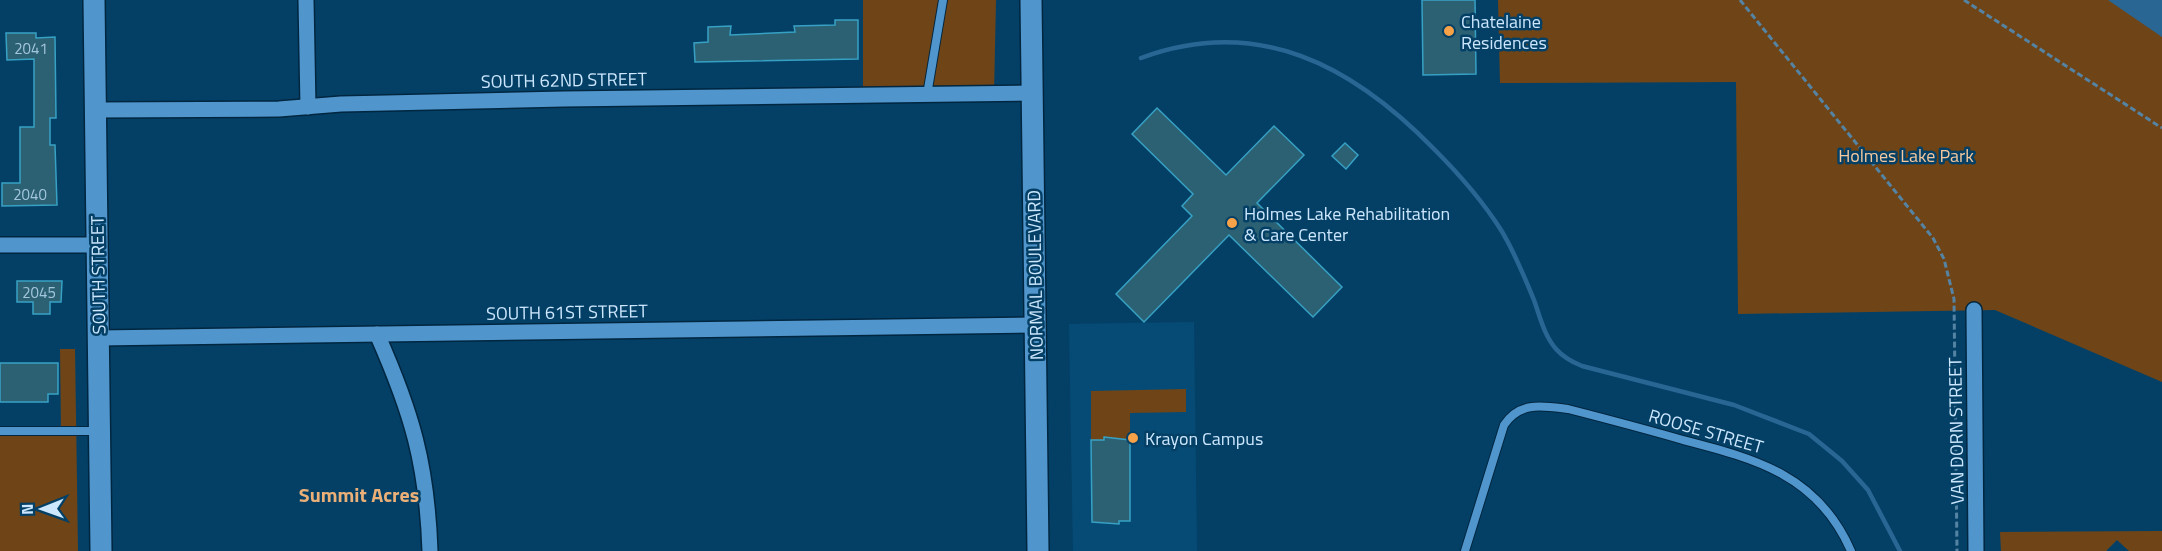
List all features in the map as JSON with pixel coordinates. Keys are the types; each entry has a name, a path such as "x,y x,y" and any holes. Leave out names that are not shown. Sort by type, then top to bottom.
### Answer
{"main road":[{"name":"SOUTH STREET","path":"94,0 101,551"},
{"name":"NORMAL BOULEVARD","path":"1031,0 1038,551"}],"street":[{"path":"306,0 308,107"},
{"name":"SOUTH 62ND STREET","path":"96,110 308,107 341,104 553,99 1033,93"},
{"path":"0,245 97,245"},
{"name":"VAN DORN STREET","path":"1974,310 1976,551"},
{"name":"SOUTH 61ST STREET","path":"98,338 1036,325"},
{"path":"377,334 405,398 416,435 424,473 430,551"}],"lane":[{"path":"927,95 943,0"},
{"name":"ROOSE STREET","path":"1464,551 1504,425 1517,411 1532,406 1568,409 1754,459 1784,473 1809,493 1836,524 1851,551"},
{"path":"0,431 99,430"}],"path":[{"path":"1740,0 1912,210 1944,259 1954,299 1957,551"},
{"path":"1964,0 2162,128"}],"shaded area":[{"path":"2108,0 2162,0 2162,37"},
{"name":"Krayon Campus","path":"1194,322 1197,551 1073,551 1069,324"}],"green space":[{"path":"863,0 996,0 994,93 863,96"},
{"name":"Holmes Lake Park","path":"1498,0 2162,0 2162,382 1995,310 1738,314 1736,82 1500,83"},
{"path":"60,349 75,349 78,551 0,551 0,431 61,431"},
{"path":"1186,389 1186,412 1130,413 1130,440 1104,437 1104,440 1091,440 1091,391"},
{"path":"2162,531 2162,551 2129,551 2117,540 2106,551 2001,551 2000,532"}],"building":[{"name":"Chatelaine Residences","path":"1422,0 1475,0 1476,74 1423,75"},
{"path":"835,20 858,20 858,59 695,62 694,43 708,42 708,27 731,26 730,35 795,32 794,26 835,25"},
{"path":"6,33 36,33 36,38 55,37 56,118 50,118 50,145 55,145 57,205 2,206 2,183 20,183 20,127 34,127 34,59 7,60"},
{"name":"Holmes Lake Rehabilitation & Care Center","path":"1157,108 1226,175 1274,126 1304,155 1257,203 1342,287 1313,317 1229,235 1144,322 1116,294 1192,216 1182,206 1193,194 1132,134"},
{"path":"1345,143 1358,155 1346,169 1332,156"},
{"path":"17,281 62,281 61,302 50,302 50,314 33,314 33,302 17,302"},
{"path":"0,363 58,363 58,394 48,394 48,402 0,402"},
{"name":"Krayon Campus","path":"1104,437 1130,440 1130,521 1119,521 1119,524 1092,522 1091,440 1104,440"}],"waterway":[{"path":"1141,58 1184,46 1225,42 1264,46 1301,56 1336,72 1370,93 1403,119 1434,149 1486,208 1515,255 1548,338 1562,355 1582,366 1734,405 1809,434 1842,461 1868,490 1900,551"}],"place":[{"name":"Chatelaine Residences","path":"1449,31"},
{"name":"Holmes Lake Rehabilitation & Care Center","path":"1232,223"},
{"name":"Krayon Campus","path":"1133,438"}],"district":[{"name":"Summit Acres","path":"359,494"}]}
